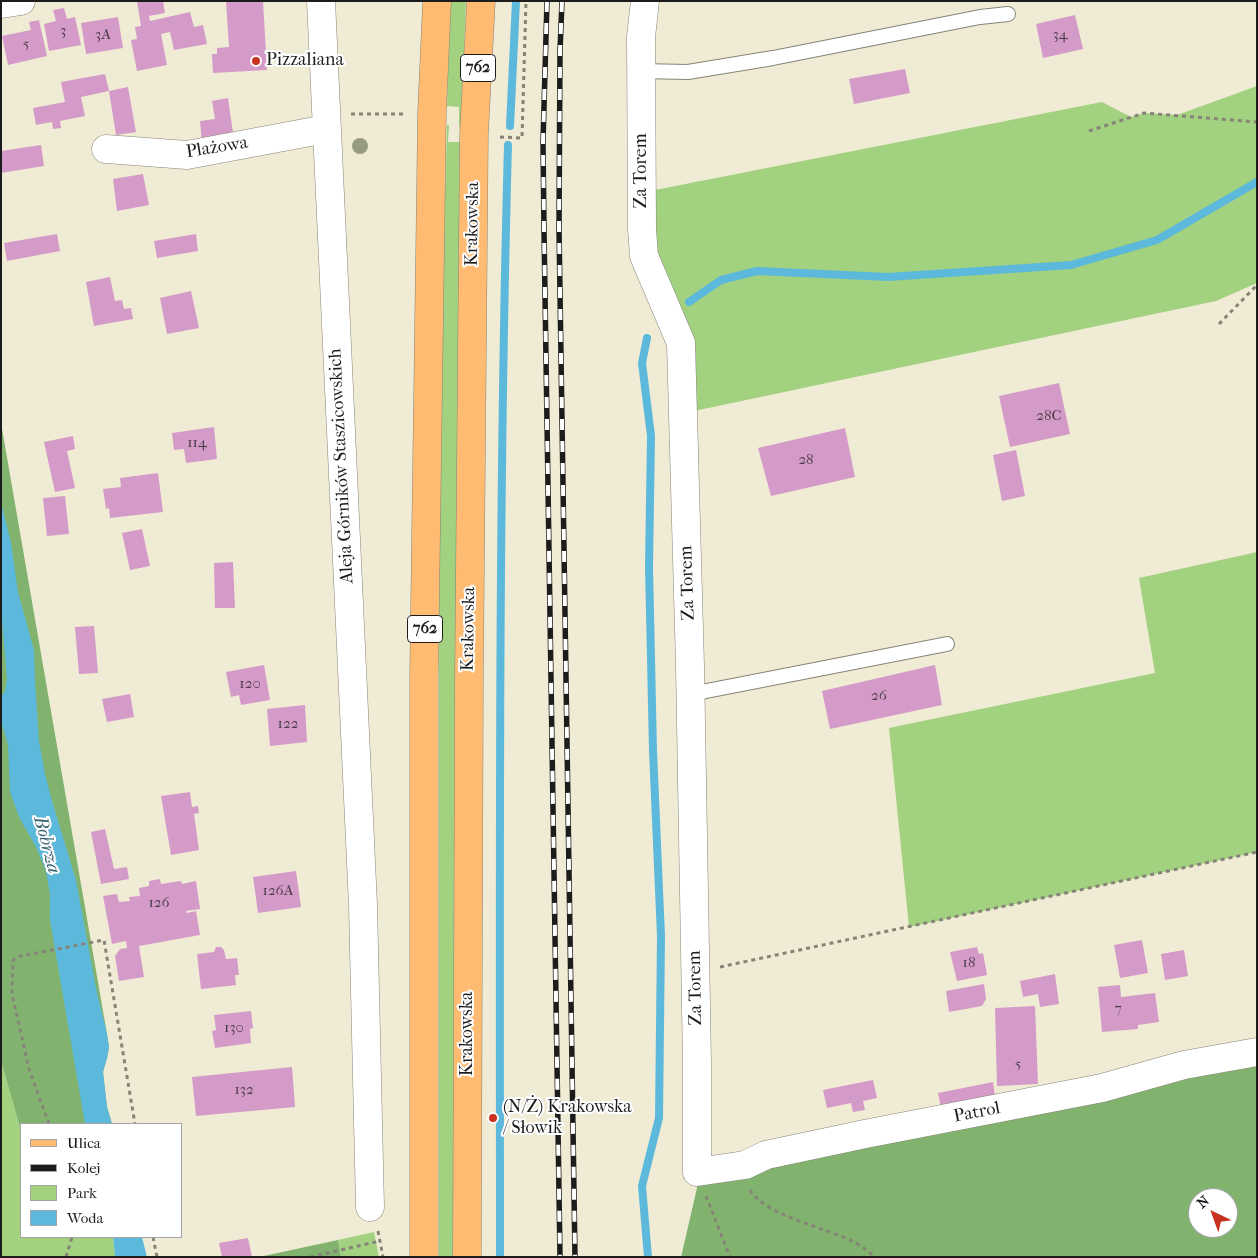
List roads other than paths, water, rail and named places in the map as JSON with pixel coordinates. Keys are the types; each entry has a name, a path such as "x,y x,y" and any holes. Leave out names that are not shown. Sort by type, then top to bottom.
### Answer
{"main road":[{"name":"762","path":"424,1257 424,674 432,112 437,1"},
{"name":"Krakowska","path":"467,1257 468,680 474,134 481,1"}],"street":[{"path":"1,4 21,1"},
{"name":"Aleja Górników Staszicowskich","path":"321,1 364,930 370,1207"},
{"name":"Za Torem","path":"645,1 641,37 642,229 644,256 681,343 690,694 695,972 696,1172"},
{"name":"Plażowa","path":"106,149 187,155 326,129"},
{"name":"Patrol","path":"696,1172 745,1165 775,1153 1092,1090 1184,1065 1257,1052"}],"lane":[{"path":"641,71 688,72 895,35 980,17 1008,14"},
{"path":"690,694 947,644"}],"water":[{"name":"Bobrza","path":"1,502 11,543 18,592 34,650 39,741 45,774 76,880 96,988 107,1034 109,1047 103,1072 107,1107 112,1123 85,1123 50,920 50,895 46,871 36,847 19,817 10,792 8,745 1,721 1,697 5,691 7,679 1,609"},
{"path":"113,1238 142,1238 147,1257 115,1257"}],"waterway":[{"path":"510,126 516,1"},
{"path":"500,1257 501,562 508,145"},
{"path":"689,302 721,280 757,271 888,277 1071,265 1157,240 1257,182"},
{"path":"647,338 642,363 651,436 649,567 653,751 661,936 659,1118 642,1186 648,1257"}],"railway":[{"path":"547,1 543,142 560,1257"},
{"path":"562,1 559,228 575,1257"}],"place":[{"name":"Pizzaliana","path":"256,61"},
{"name":"(N/Ż) Krakowska / Słowik","path":"493,1118"}]}
